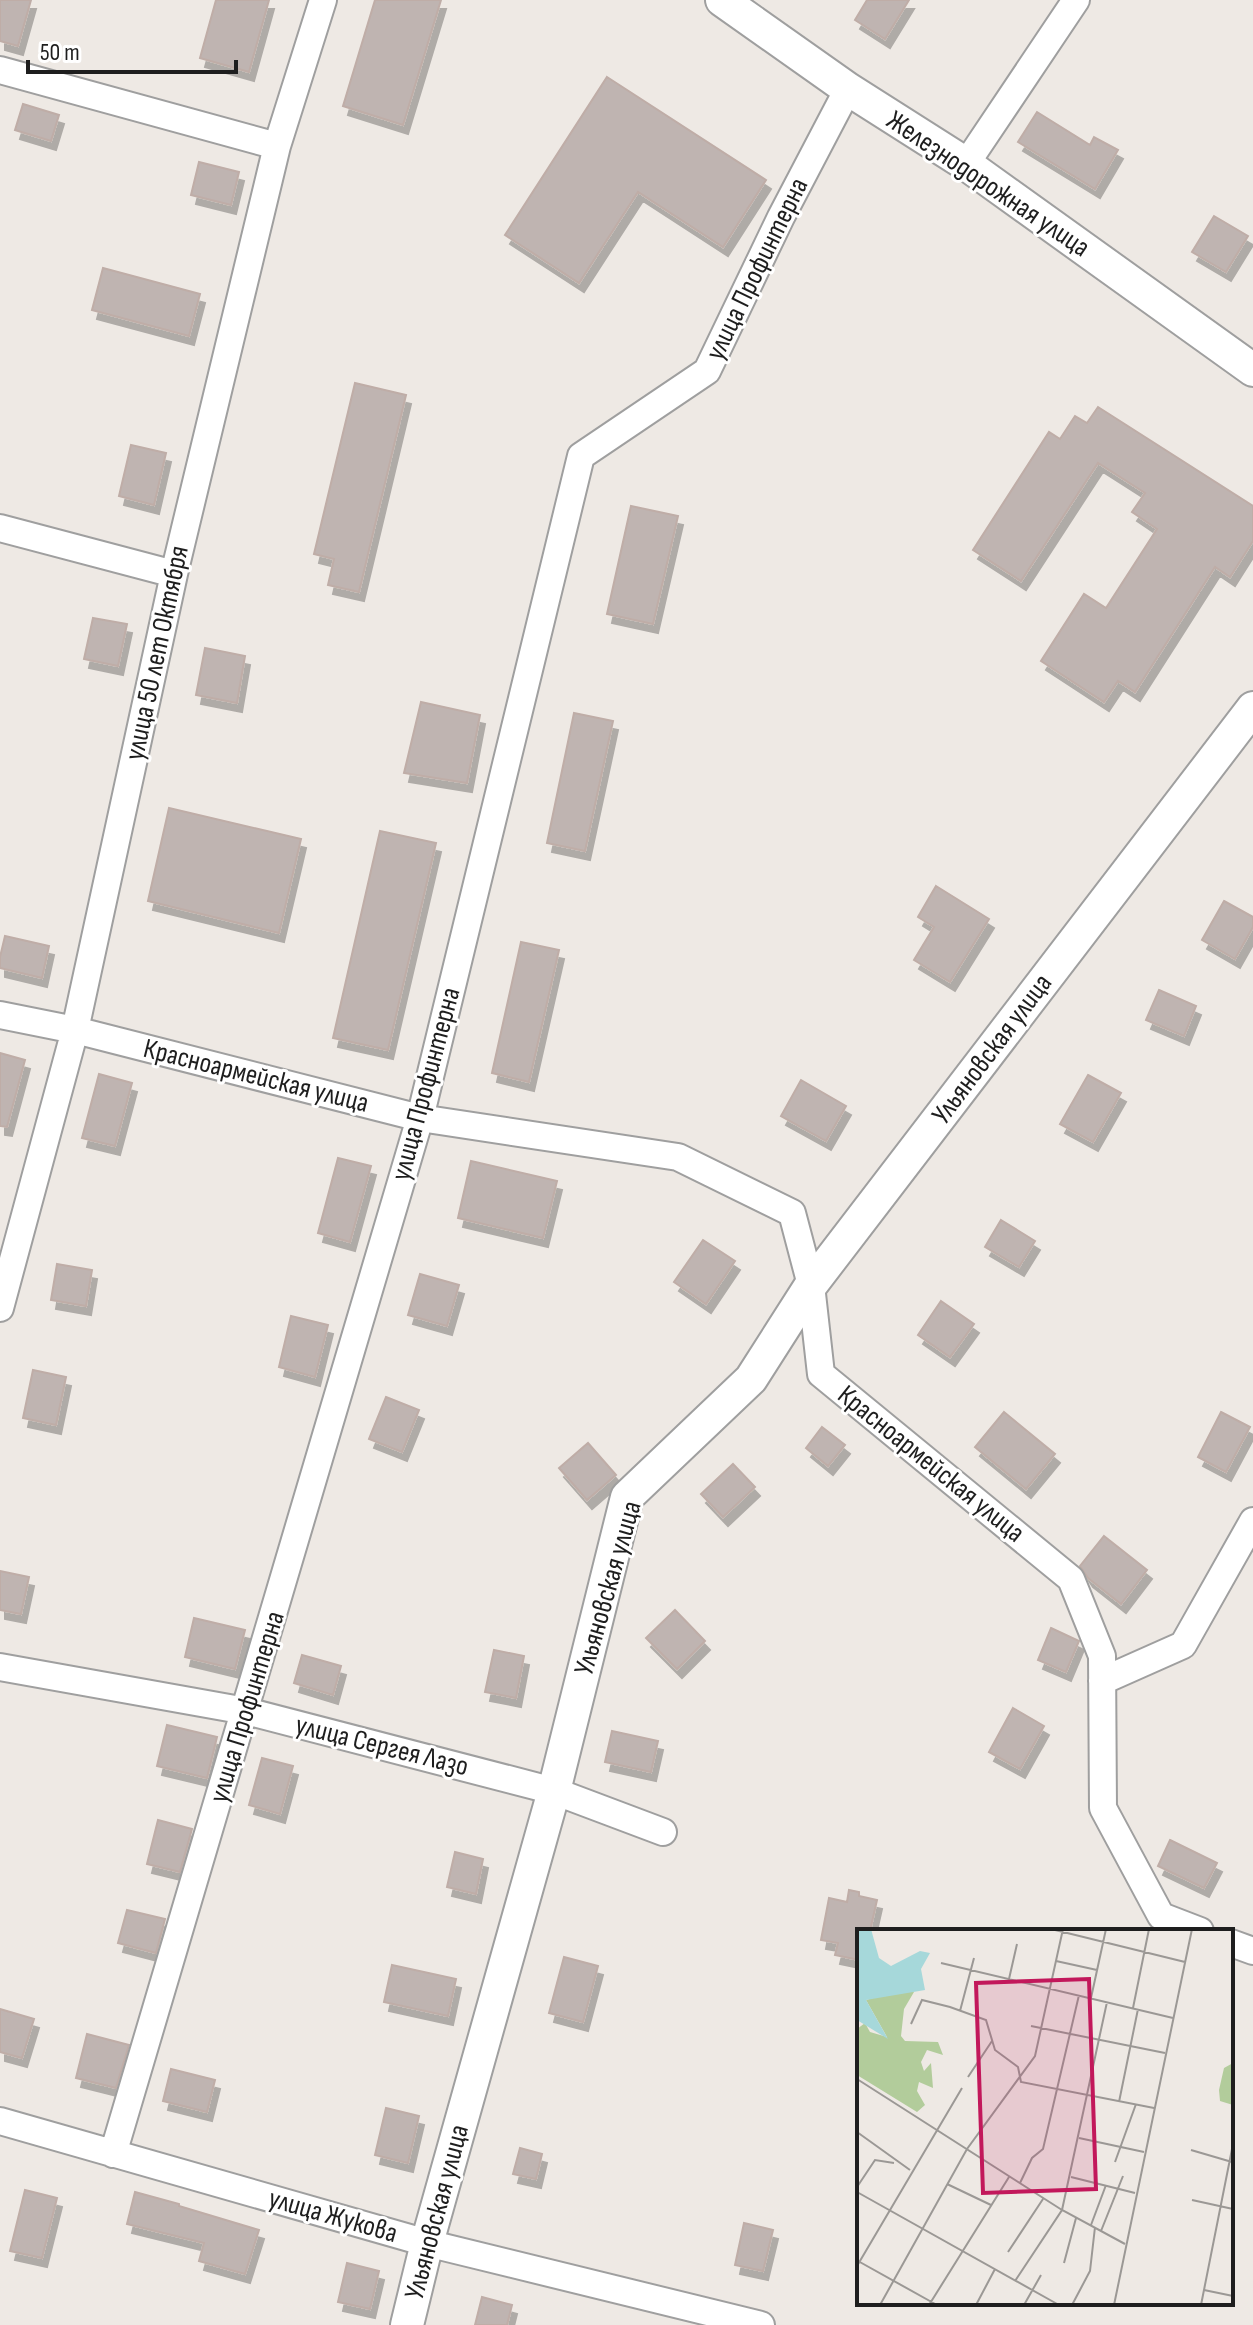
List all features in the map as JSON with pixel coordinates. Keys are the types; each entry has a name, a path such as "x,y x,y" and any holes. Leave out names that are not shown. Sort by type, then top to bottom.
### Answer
{"street":[{"name":"улица 50 лет Октября","path":"0,1308 75,1030 174,574 277,146 323,0"},
{"name":"Железнодорожная улица","path":"722,0 848,89 966,164 1253,370"},
{"path":"966,164 1076,0"},
{"path":"0,70 277,146"},
{"name":"улица Профинтерна","path":"113,2154 420,1118 581,456 707,371 781,217 848,89"},
{"path":"0,528 174,574"},
{"name":"Ульяновская улица","path":"407,2325 427,2243 554,1791 627,1497 751,1379 811,1285 1253,708"},
{"name":"Красноармейская улица","path":"0,1015 75,1030 420,1118 678,1157 792,1213 811,1285 821,1374 1071,1579 1102,1669"},
{"path":"1195,1929 1161,1916 1103,1808 1102,1669 1183,1645 1253,1521"},
{"name":"улица Сергея Лазо","path":"0,1667 246,1711 554,1791 663,1832"},
{"path":"1233,1944 1253,1951"},
{"name":"улица Жукова","path":"0,2121 427,2243 761,2325"}],"building":[{"path":"0,0 31,0 18,46 0,41"},
{"path":"216,0 269,0 249,72 200,58"},
{"path":"375,0 441,0 403,125 343,106"},
{"path":"867,0 909,0 885,39 855,20"},
{"path":"607,77 766,180 723,247 638,192 579,283 505,235"},
{"path":"23,104 59,115 51,141 15,130"},
{"path":"1037,112 1090,145 1094,137 1118,150 1095,189 1018,142"},
{"path":"199,162 239,172 231,205 191,195"},
{"path":"1214,216 1248,236 1226,272 1192,252"},
{"path":"103,268 200,294 189,336 92,310"},
{"path":"355,383 406,395 359,592 328,585 334,559 314,554"},
{"path":"1098,407 1253,506 1253,541 1230,577 1215,567 1135,692 1118,681 1104,702 1041,661 1084,594 1106,608 1157,529 1132,512 1145,493 1098,463 1021,581 973,550 1049,432 1060,439 1075,416 1087,423"},
{"path":"131,445 166,453 154,505 119,496"},
{"path":"631,506 678,516 653,624 607,614"},
{"path":"93,618 127,624 118,666 84,659"},
{"path":"205,648 245,656 237,703 196,695"},
{"path":"421,702 480,715 467,783 404,773"},
{"path":"574,713 613,721 585,851 547,843"},
{"path":"169,808 301,839 279,933 148,901"},
{"path":"380,831 436,843 388,1050 333,1038"},
{"path":"936,886 989,919 950,982 914,960 934,927 918,917"},
{"path":"1224,901 1253,917 1253,927 1235,959 1202,940"},
{"path":"5,936 49,946 42,978 0,968"},
{"path":"521,942 559,950 529,1082 492,1073"},
{"path":"1159,990 1196,1006 1184,1036 1146,1020"},
{"path":"0,1053 25,1060 7,1127 0,1126"},
{"path":"99,1074 132,1083 115,1146 82,1138"},
{"path":"1088,1075 1121,1093 1093,1142 1060,1124"},
{"path":"801,1080 846,1106 826,1141 781,1116"},
{"path":"338,1158 371,1166 350,1242 318,1233"},
{"path":"471,1161 557,1181 543,1238 458,1218"},
{"path":"1001,1220 1035,1241 1019,1267 985,1247"},
{"path":"703,1240 735,1261 706,1304 674,1282"},
{"path":"57,1264 92,1270 86,1306 51,1300"},
{"path":"420,1274 459,1285 447,1326 408,1315"},
{"path":"941,1301 974,1324 950,1357 918,1335"},
{"path":"291,1316 328,1325 315,1377 279,1367"},
{"path":"33,1370 66,1377 56,1425 23,1418"},
{"path":"386,1397 419,1410 402,1452 369,1439"},
{"path":"1004,1412 1055,1454 1026,1489 975,1447"},
{"path":"1221,1412 1250,1427 1226,1472 1198,1457"},
{"path":"822,1427 845,1445 828,1466 806,1448"},
{"path":"588,1443 616,1475 587,1500 559,1468"},
{"path":"733,1464 755,1487 723,1517 701,1494"},
{"path":"1104,1536 1147,1570 1121,1604 1088,1578 1080,1566"},
{"path":"0,1571 29,1577 21,1614 0,1610"},
{"path":"675,1610 705,1641 677,1669 646,1638"},
{"path":"194,1618 245,1630 235,1669 185,1657"},
{"path":"1051,1628 1079,1641 1066,1672 1038,1660"},
{"path":"494,1650 524,1656 516,1698 485,1692"},
{"path":"302,1655 341,1666 333,1695 294,1683"},
{"path":"1013,1708 1044,1726 1020,1769 989,1752"},
{"path":"167,1725 217,1737 207,1778 157,1766"},
{"path":"612,1731 658,1741 651,1772 605,1762"},
{"path":"262,1758 293,1766 280,1814 249,1805"},
{"path":"158,1820 192,1829 180,1872 147,1864"},
{"path":"1170,1840 1217,1863 1204,1888 1158,1866"},
{"path":"455,1852 483,1859 476,1894 447,1887"},
{"path":"849,1890 877,1900 870,1929 857,1929 857,1960 835,1955 838,1943 821,1940 829,1898 847,1902"},
{"path":"127,1910 165,1919 156,1953 118,1943"},
{"path":"564,1957 598,1966 583,2022 549,2013"},
{"path":"392,1965 456,1979 448,2016 384,2002"},
{"path":"0,2009 34,2019 22,2058 0,2052"},
{"path":"87,2034 129,2045 116,2088 76,2078"},
{"path":"171,2069 215,2080 207,2112 163,2101"},
{"path":"386,2108 419,2116 408,2163 375,2155"},
{"path":"520,2148 542,2154 536,2179 513,2174"},
{"path":"25,2190 57,2198 42,2258 10,2251"},
{"path":"135,2192 259,2230 245,2274 199,2261 204,2243 127,2224"},
{"path":"744,2223 773,2230 763,2271 735,2265"},
{"path":"347,2263 379,2271 370,2309 338,2302"},
{"path":"482,2297 512,2305 507,2325 475,2325"}]}
